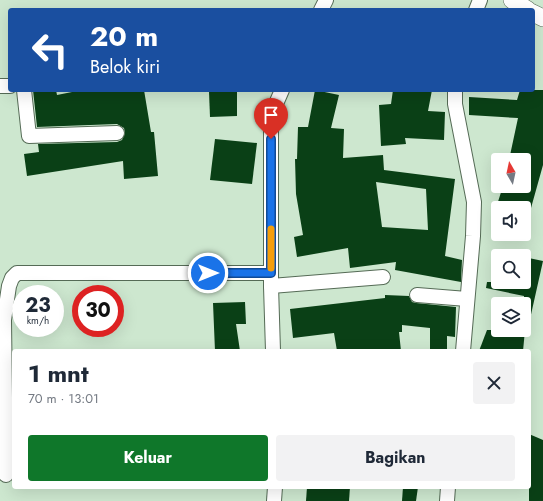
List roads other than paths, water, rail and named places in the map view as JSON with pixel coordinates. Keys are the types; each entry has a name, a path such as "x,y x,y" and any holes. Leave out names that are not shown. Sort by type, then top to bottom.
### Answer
{"street":[{"path":"512,0 525,8"},
{"path":"24,92 29,136 117,133"},
{"path":"273,349 271,279 272,124 275,106 281,92"},
{"path":"455,92 455,104 474,202 463,349"},
{"path":"6,475 4,320 9,286 12,278 17,273 271,279 383,277"},
{"path":"418,294 468,299"},
{"path":"274,501 275,489"},
{"path":"447,501 448,489"}]}
